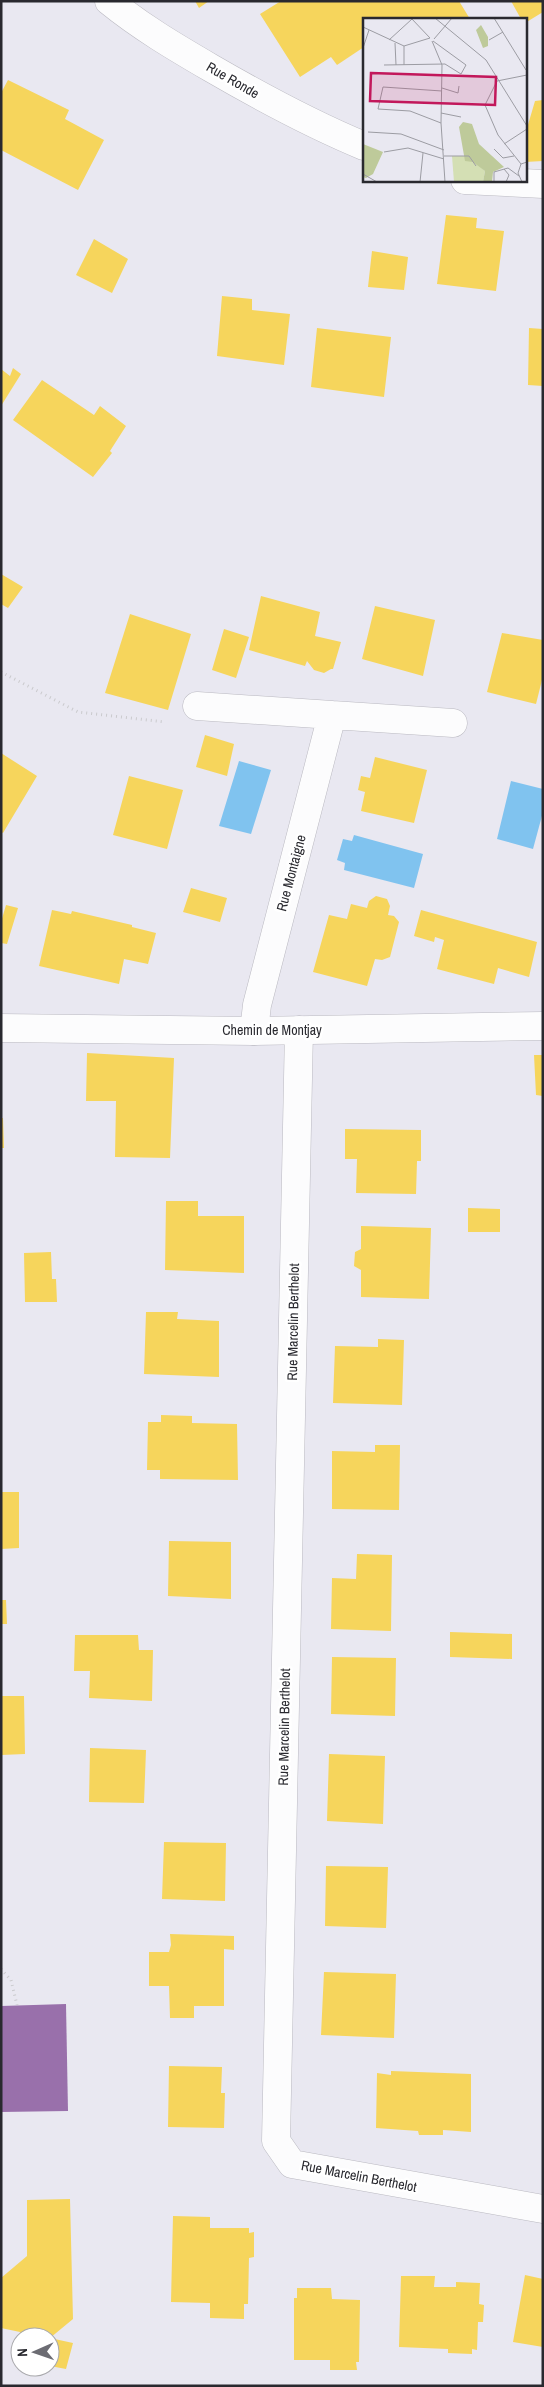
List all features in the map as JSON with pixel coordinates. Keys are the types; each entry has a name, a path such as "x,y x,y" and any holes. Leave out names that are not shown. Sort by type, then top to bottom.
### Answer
{"street":[{"name":"Rue Ronde","path":"108,1 141,26 253,92 321,128 363,146"},
{"path":"484,181 543,184"},
{"path":"197,706 453,723"},
{"name":"Rue Montaigne","path":"254,1031 257,1005 332,715"},
{"name":"Chemin de Montjay","path":"1,1028 254,1031 543,1026"},
{"name":"Rue Marcelin Berthelot","path":"299,1030 276,2141 292,2164 543,2210"}],"path":[{"path":"1,672 78,712 195,725 197,706"},
{"path":"1,1969 11,1980 17,2006"}],"water":[{"path":"239,761 271,770 251,834 219,826"},
{"path":"511,781 543,789 543,812 533,849 497,839"},
{"path":"354,835 423,854 414,888 344,870 345,863 337,860 343,839 352,841"}],"building: Logements":[{"path":"195,1 209,1 199,8"},
{"path":"281,1 459,1 469,18 363,18 363,48 337,65 331,57 300,77 260,14"},
{"path":"511,1 543,1 543,12 526,22 526,18 520,18"},
{"path":"8,80 69,110 65,119 104,140 78,190 1,150 1,93"},
{"path":"543,100 543,161 526,162 526,132 535,101"},
{"path":"446,215 477,218 476,228 504,231 496,291 437,284"},
{"path":"94,239 128,259 112,293 76,275"},
{"path":"372,251 408,257 404,290 368,287"},
{"path":"222,296 252,299 252,310 290,314 284,365 217,356"},
{"path":"317,328 391,337 384,397 311,387"},
{"path":"529,328 543,329 543,386 528,385"},
{"path":"13,368 21,374 1,406 1,369 10,376"},
{"path":"42,380 94,415 100,406 126,426 110,451 112,453 93,477 13,420"},
{"path":"1,574 23,587 8,608 1,604"},
{"path":"261,596 320,612 315,636 341,642 333,669 324,673 314,670 307,661 305,666 249,650"},
{"path":"375,606 435,620 423,676 362,659"},
{"path":"130,614 191,634 168,710 105,693"},
{"path":"224,629 249,637 236,678 212,670"},
{"path":"502,633 543,640 543,676 536,704 487,692"},
{"path":"205,735 234,744 227,776 196,767"},
{"path":"1,753 37,776 3,833 1,832"},
{"path":"375,757 427,770 414,823 361,811 365,792 358,790 361,776 370,778"},
{"path":"129,776 183,790 167,849 113,835"},
{"path":"191,888 227,898 220,922 183,912"},
{"path":"376,896 387,899 390,906 388,915 394,916 399,922 390,957 382,960 375,959 367,986 313,972 329,915 347,919 351,904 367,908 369,901"},
{"path":"6,905 18,908 7,944 1,943 1,922"},
{"path":"52,910 71,914 72,911 132,925 132,927 156,933 148,964 124,959 119,984 39,966"},
{"path":"421,910 537,942 529,977 498,968 494,984 437,969 444,940 435,937 434,942 414,936"},
{"path":"87,1053 174,1058 170,1158 115,1157 116,1101 86,1101"},
{"path":"534,1055 543,1055 543,1096 536,1095"},
{"path":"1,1118 3,1118 4,1148 1,1148"},
{"path":"345,1129 421,1130 421,1161 417,1161 416,1194 356,1193 357,1159 345,1159"},
{"path":"166,1201 198,1201 198,1216 244,1216 244,1273 165,1270"},
{"path":"468,1208 500,1209 500,1232 468,1232"},
{"path":"361,1226 431,1228 429,1299 361,1297 361,1270 354,1266 355,1252 361,1249"},
{"path":"51,1252 52,1279 56,1279 57,1302 25,1302 24,1253"},
{"path":"146,1312 178,1312 177,1319 219,1321 219,1377 144,1374"},
{"path":"378,1339 404,1340 402,1405 333,1403 335,1346 378,1347"},
{"path":"161,1415 192,1416 192,1423 237,1424 238,1480 160,1479 160,1470 147,1470 148,1422 161,1422"},
{"path":"375,1445 400,1445 399,1510 332,1509 332,1451 375,1452"},
{"path":"1,1492 19,1492 19,1548 1,1549"},
{"path":"169,1541 231,1542 231,1599 168,1596"},
{"path":"357,1554 392,1555 391,1631 331,1629 332,1578 356,1579"},
{"path":"1,1600 6,1600 7,1624 1,1624"},
{"path":"450,1632 512,1634 512,1659 450,1657"},
{"path":"75,1635 138,1635 139,1650 153,1650 152,1701 89,1698 90,1671 74,1671"},
{"path":"332,1657 396,1658 395,1716 331,1714"},
{"path":"1,1696 24,1696 25,1754 1,1755"},
{"path":"90,1748 146,1750 144,1803 89,1802"},
{"path":"329,1754 385,1756 383,1824 327,1821"},
{"path":"164,1842 226,1843 225,1901 162,1899"},
{"path":"326,1866 388,1867 386,1928 325,1926"},
{"path":"170,1934 234,1936 234,1950 224,1949 224,2006 194,2006 194,2018 170,2018 169,1986 149,1986 149,1952 169,1952 171,1945"},
{"path":"324,1972 396,1974 394,2038 321,2035"},
{"path":"169,2066 222,2067 221,2093 225,2093 224,2128 168,2127"},
{"path":"391,2071 471,2074 471,2132 443,2130 443,2135 419,2135 418,2131 376,2128 377,2073 391,2075"},
{"path":"70,2199 73,2319 60,2330 60,2327 10,2327 10,2330 1,2328 1,2278 27,2256 27,2200"},
{"path":"173,2216 210,2217 210,2228 249,2228 249,2233 254,2232 254,2257 249,2258 248,2304 244,2304 244,2319 210,2318 210,2303 171,2302"},
{"path":"525,2275 543,2279 543,2347 513,2342"},
{"path":"401,2276 435,2276 434,2287 456,2287 456,2282 480,2283 479,2304 484,2305 483,2322 478,2322 477,2350 472,2349 472,2354 448,2353 448,2349 399,2347"},
{"path":"297,2288 331,2288 332,2299 360,2300 359,2362 356,2362 357,2370 330,2370 330,2360 294,2360 294,2298 297,2298"},
{"path":"60,2340 73,2343 66,2369 60,2368"}],"building: Bureaux":[{"path":"66,2004 68,2111 1,2112 1,2006"}]}
